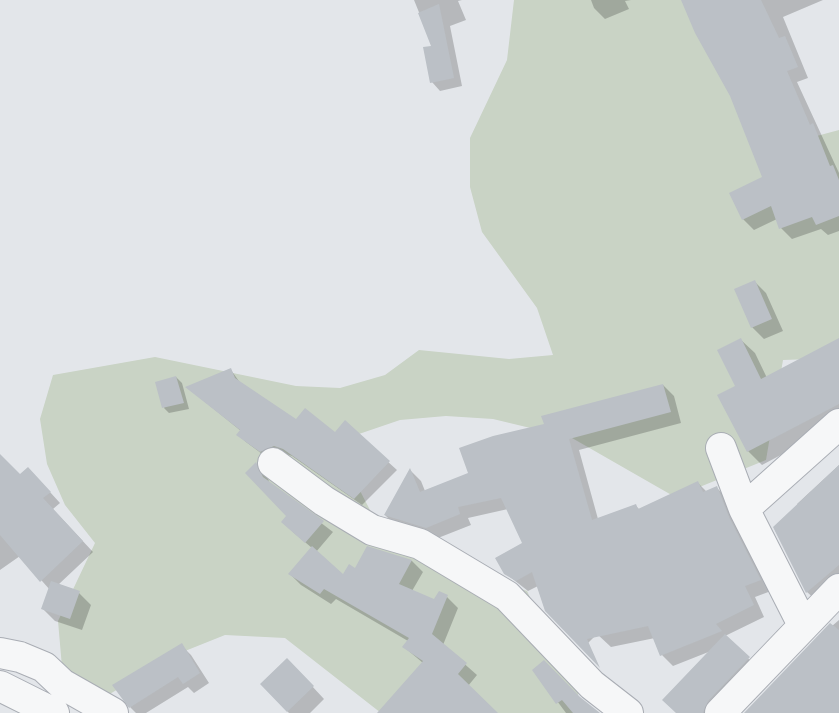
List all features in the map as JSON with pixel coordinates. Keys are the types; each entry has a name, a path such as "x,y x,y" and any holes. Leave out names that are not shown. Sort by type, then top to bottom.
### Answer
{"street":[{"path":"744,508 839,424"},
{"path":"722,448 744,508 803,625"},
{"path":"273,463 324,501 372,530 420,544 507,596 592,685 628,713"},
{"path":"720,713 839,589"},
{"path":"0,653 20,657 44,668 62,684 113,713"},
{"path":"0,686 54,713"}],"green space":[{"path":"514,0 686,0 798,141 839,130 839,358 783,360 766,460 675,497 572,438 493,419 446,416 400,420 356,435 356,483 371,512 438,560 527,591 548,635 584,659 575,713 381,713 285,638 225,635 175,655 88,707 62,667 58,621 95,543 65,505 47,464 40,419 53,375 155,357 296,386 340,388 385,375 419,350 509,359 553,355 537,308 482,232 470,187 470,138 507,60"}],"building":[{"path":"681,0 761,0 779,38 785,36 798,67 787,71 810,125 813,123 830,166 833,165 839,180 839,216 816,225 812,217 779,229 771,206 742,220 729,193 762,177 730,96 695,33"},
{"path":"439,4 454,78 430,83 423,47 431,46 418,13"},
{"path":"755,280 772,319 751,328 734,289"},
{"path":"741,338 761,379 839,338 839,404 747,452 717,395 735,386 717,350"},
{"path":"231,368 235,378 296,419 305,408 335,432 345,420 390,461 354,499 283,449 274,446 260,452 236,435 240,430 185,387"},
{"path":"176,376 184,403 162,408 155,382"},
{"path":"663,384 671,412 569,439 592,520 636,504 638,509 698,481 703,492 717,486 729,517 761,580 745,586 754,605 716,624 722,631 660,656 648,626 587,639 600,668 545,611 532,572 516,581 504,574 495,558 522,543 501,498 458,507 460,514 426,528 384,515 410,468 420,492 468,473 459,448 493,436 544,424 541,416"},
{"path":"0,454 20,474 28,467 51,492 43,498 83,541 40,582 0,535"},
{"path":"256,462 263,477 324,521 305,543 281,522 286,516 245,473"},
{"path":"839,465 839,565 806,593 773,527"},
{"path":"312,546 343,574 349,564 355,568 367,546 412,560 399,584 434,599 439,591 448,595 432,634 467,663 458,674 498,713 377,713 423,661 402,647 409,638 324,589 320,594 288,574"},
{"path":"51,581 80,591 70,619 41,609"},
{"path":"830,623 839,630 839,713 744,713"},
{"path":"725,634 750,657 708,701 703,713 676,713 662,700"},
{"path":"182,643 200,673 183,684 178,677 129,708 112,685"},
{"path":"287,658 314,686 287,712 260,684"},
{"path":"544,660 580,697 600,713 573,713 562,700 556,704 532,670"}]}
